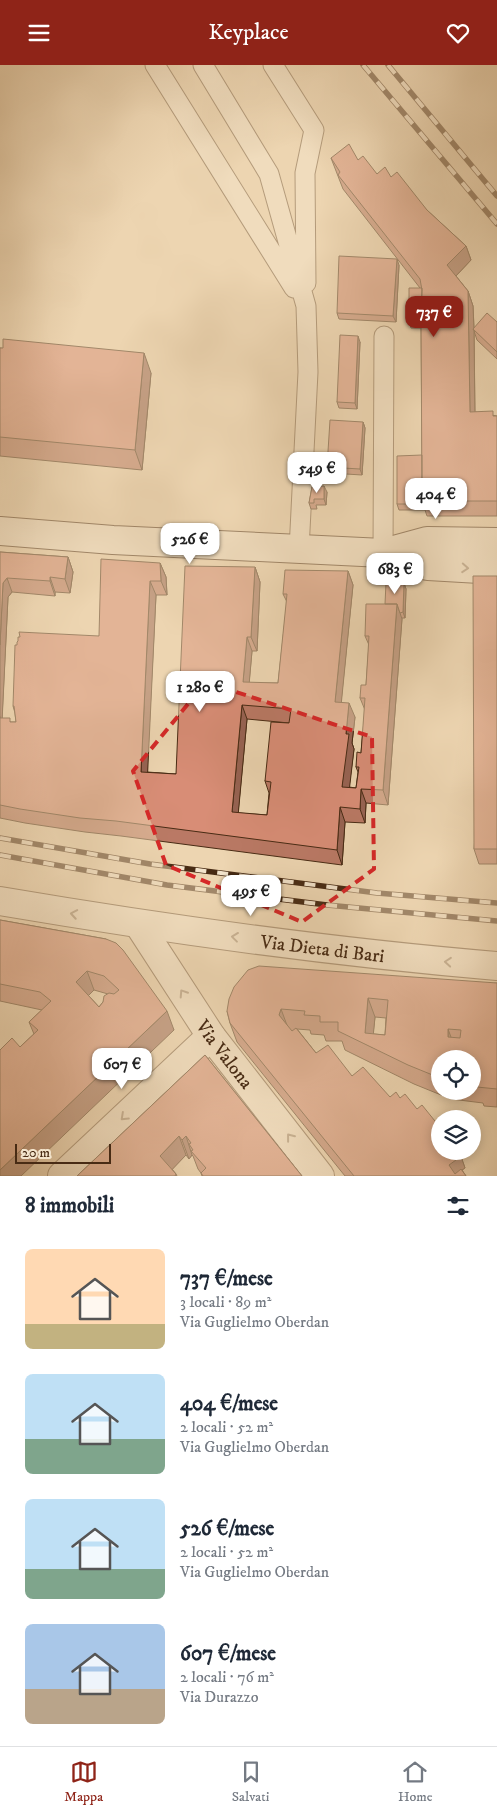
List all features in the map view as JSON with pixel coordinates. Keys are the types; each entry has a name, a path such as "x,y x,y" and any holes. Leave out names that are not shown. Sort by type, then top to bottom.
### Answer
{"street":[{"path":"0,531 113,540 383,553 428,566 497,570"},
{"path":"383,553 428,541 497,542"},
{"name":"Via Dieta di Bari","path":"0,901 138,925 414,959 497,966"},
{"name":"Via Valona","path":"138,925 211,1036 320,1176"},
{"path":"62,1176 211,1036"}],"lane":[{"path":"155,65 306,306"},
{"path":"203,65 269,174 306,306"},
{"path":"273,65 314,130 306,173 308,372 299,550"},
{"path":"383,553 384,336"}],"highlighted area":[{"path":"206,682 372,737 374,869 302,922 166,865 133,771"}],"building":[{"path":"349,144 358,160 363,156 377,174 385,167 391,177 397,172 427,210 466,246 447,265 468,291 470,412 493,411 493,416 497,416 497,501 422,501 422,290 420,279 338,175 340,172 331,158"},
{"path":"339,256 397,259 393,316 337,313"},
{"path":"409,288 422,288 421,322 409,322"},
{"path":"487,313 497,322 497,352 473,329"},
{"path":"340,335 358,336 355,403 337,402"},
{"path":"3,339 144,353 135,450 0,437 0,348 3,348"},
{"path":"330,420 363,422 360,469 327,467"},
{"path":"422,455 423,504 397,504 397,456"},
{"path":"324,486 324,499 314,499 314,503 309,503 312,487"},
{"path":"0,552 68,557 65,579 50,577 50,581 7,578 3,583 0,645"},
{"path":"101,559 160,563 161,581 150,581 141,772 176,774 185,566 255,567 251,637 247,637 243,682 278,683 287,594 283,594 285,570 348,571 335,702 349,703 346,734 349,734 342,787 356,788 359,767 356,767 357,752 361,753 365,698 360,698 361,685 366,685 369,636 365,636 366,604 397,604 383,790 361,789 360,809 340,807 337,850 80,818 0,805 0,718 10,718 10,722 16,722 13,706 15,645 17,645 18,637 20,637 19,632 99,636","holes":["242,705 291,709 289,723 271,722 265,781 271,782 267,815 232,812"]},
{"path":"473,576 497,576 497,849 474,849"},
{"path":"386,583 404,583 403,612 400,613 397,604 385,604"},
{"path":"0,920 106,939 116,943 167,1011 0,1170 0,1050 12,1038 20,1047 38,1030 29,1022 51,1001 40,992 0,984","holes":["87,971 104,976 119,990 114,994 109,993 104,996 103,1002 99,1007 76,982"]},
{"path":"259,966 497,983 497,1089 481,1087 481,1050 431,1050 431,1074 338,1031 338,1022 320,1022 320,1016 304,1015 305,1011 281,1009 279,1015 292,1031 296,1028 316,1053 328,1045 352,1076 363,1067 390,1097 396,1092 400,1098 405,1094 417,1109 422,1105 431,1116 431,1160 456,1160 449,1165 455,1174 461,1169 466,1176 354,1176 230,1023 227,1011 234,987 248,970","holes":["368,998 388,1000 385,1035 365,1033","448,1029 461,1030 460,1038 448,1037"]},
{"path":"205,1055 302,1176 203,1176 201,1173 206,1168 191,1151 193,1150 189,1144 191,1143 186,1136 182,1140 179,1136 160,1156 176,1174 175,1176 77,1176"}],"railway":[{"path":"363,65 497,224"},
{"path":"388,65 497,196"},
{"path":"0,838 150,864 377,893 497,903"},
{"path":"0,855 167,885 327,905 497,921"}]}
